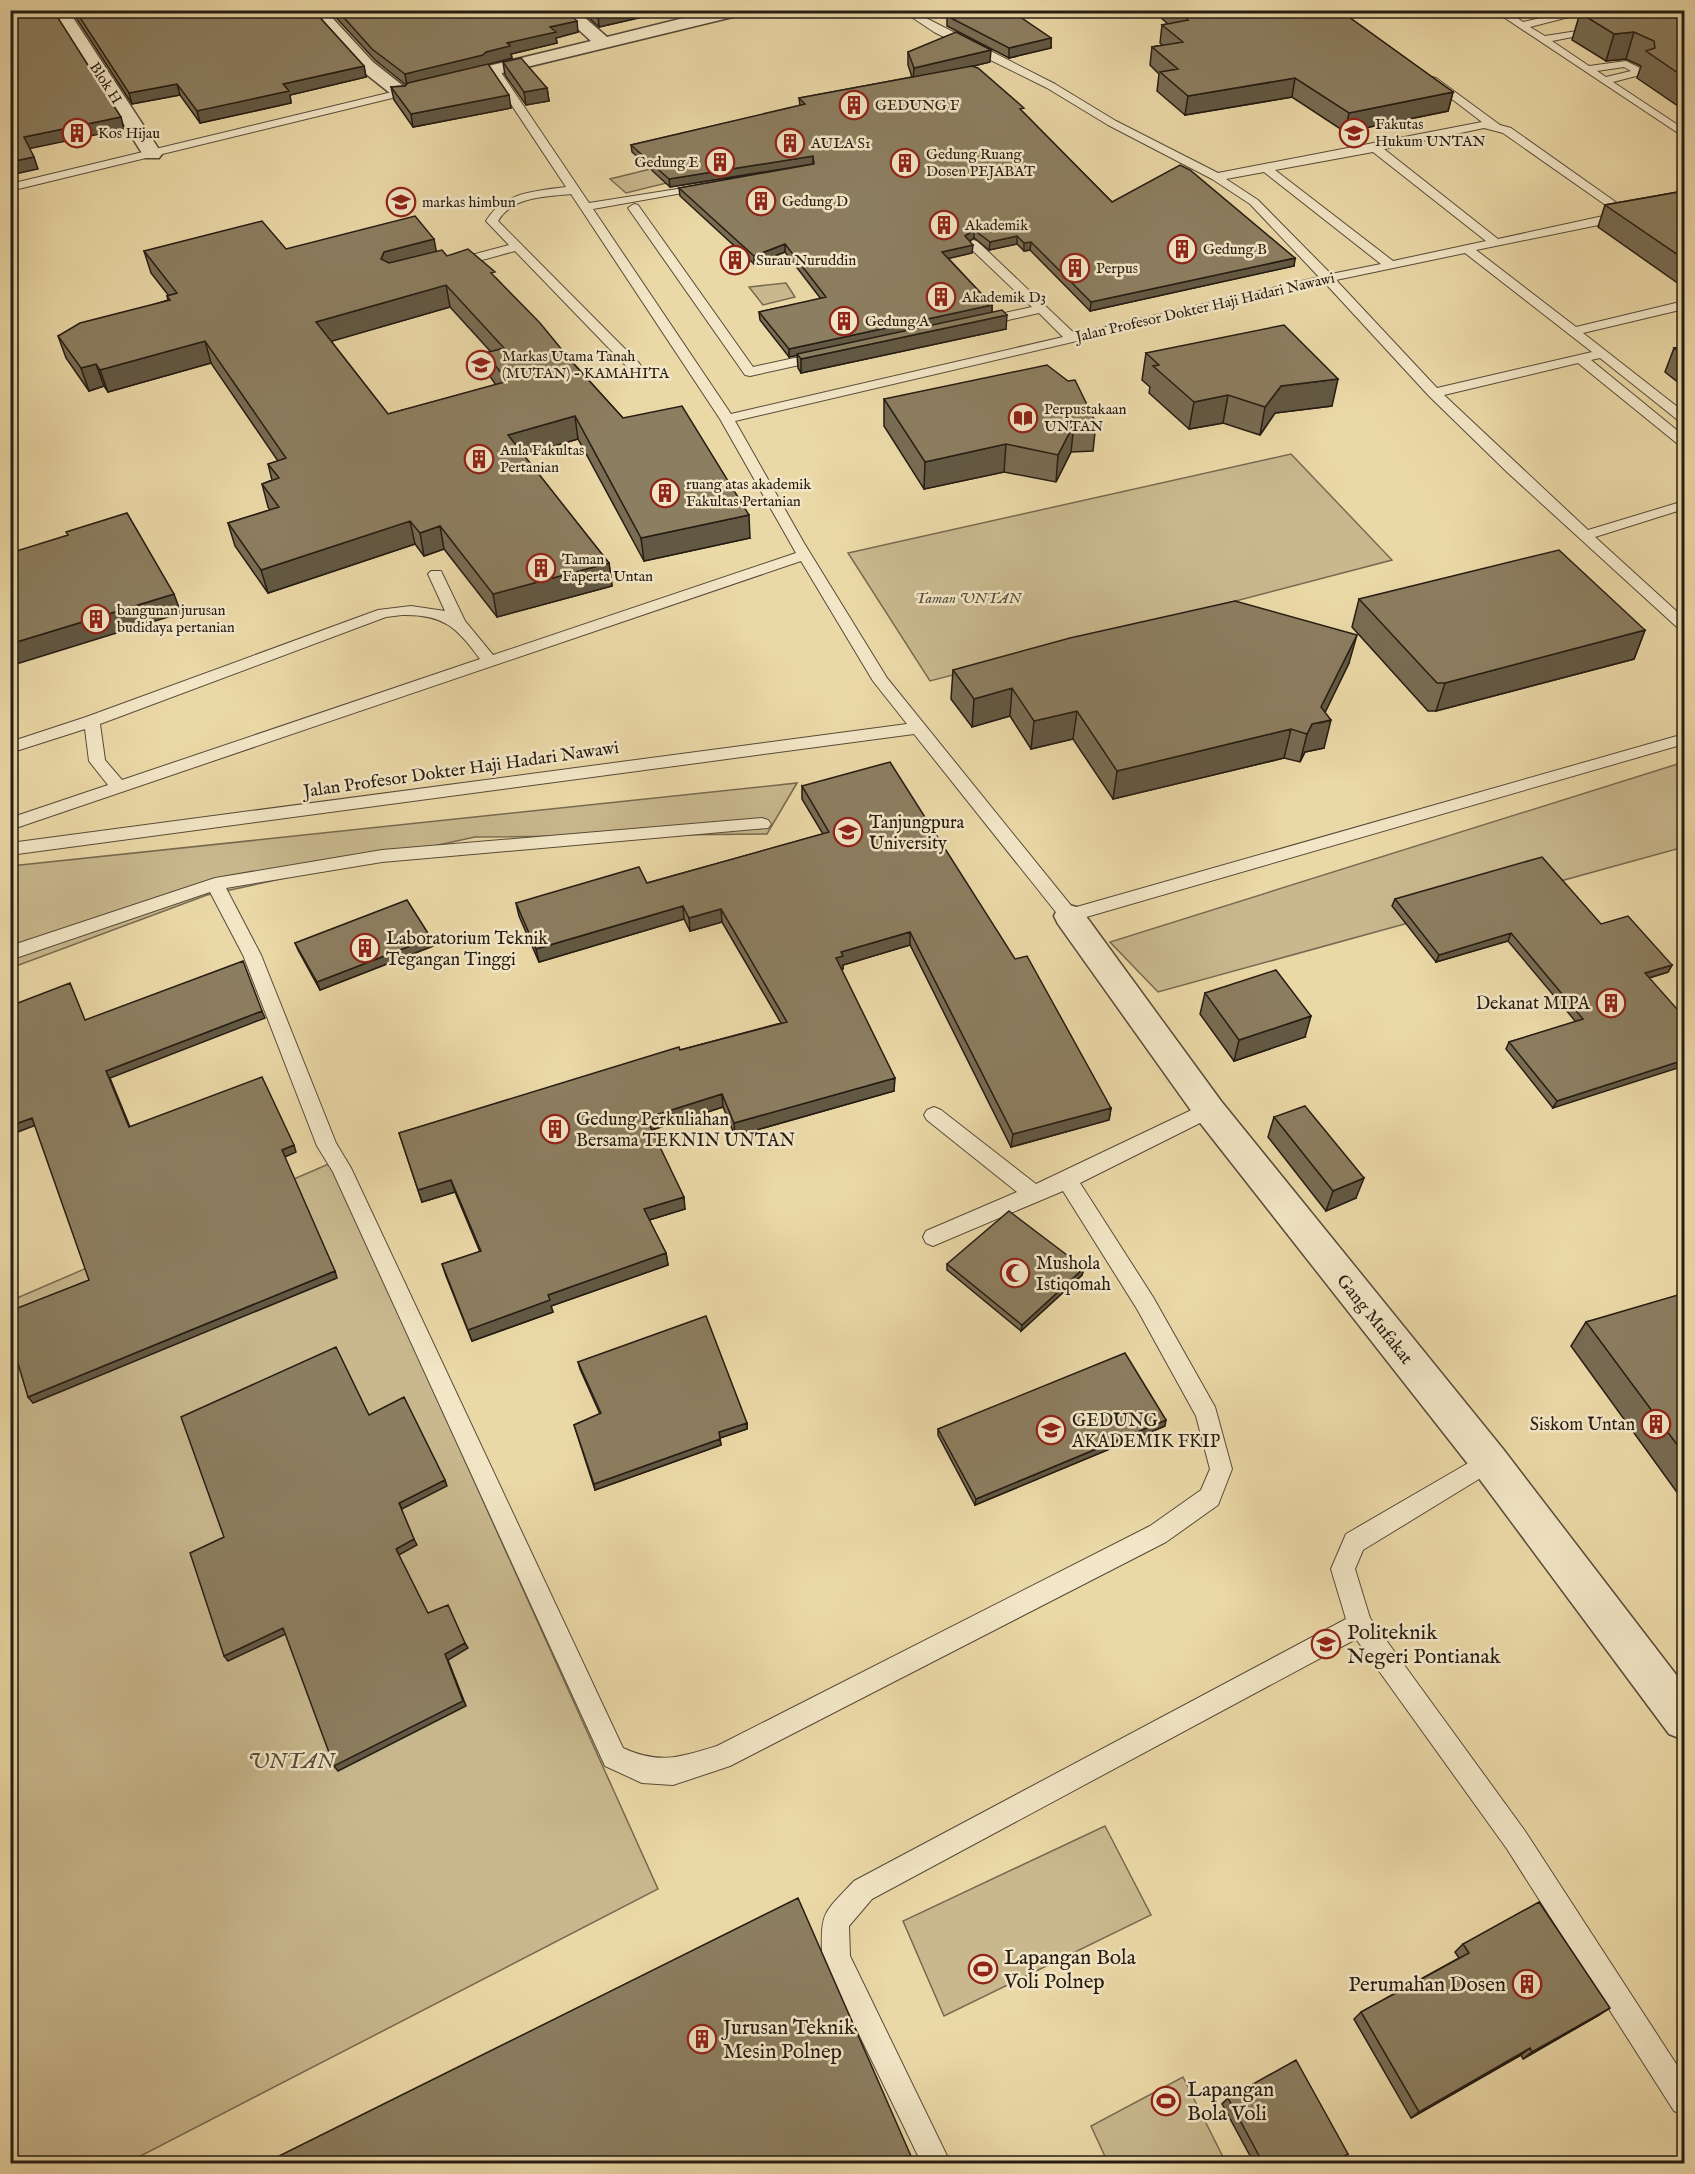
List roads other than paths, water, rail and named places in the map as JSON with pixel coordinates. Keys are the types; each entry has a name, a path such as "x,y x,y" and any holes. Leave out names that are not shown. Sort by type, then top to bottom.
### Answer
{"street":[{"path":"315,10 367,66 402,93"},
{"path":"565,10 604,43"},
{"path":"494,70 718,13 739,10"},
{"path":"16,17 63,15"},
{"name":"Blok H","path":"63,15 152,154"},
{"name":"Gang Mufakat","path":"1069,916 1209,1110 1489,1461 1684,1719"}],"lane":[{"path":"911,13 945,10"},
{"path":"1498,10 1684,134"},
{"path":"1521,26 1591,10"},
{"path":"911,13 946,34 1051,86 1112,123 1216,177 1254,202 1434,393 1512,469 1587,535 1684,626"},
{"path":"1542,40 1608,28"},
{"path":"1587,69 1626,64 1640,72 1605,81"},
{"path":"459,78 494,70 727,419 881,681 916,728 1069,916 1684,739"},
{"path":"1418,70 1495,126"},
{"path":"10,188 424,87"},
{"path":"1672,126 1684,123"},
{"path":"1216,177 1375,148 1484,125 1495,126"},
{"name":"Jalan Profesor Dokter Haji Hadari Nawawi","path":"727,419 1326,279 1633,213 1507,130 1495,126"},
{"path":"1375,148 1496,243"},
{"path":"1266,168 1390,265"},
{"path":"585,207 720,183"},
{"path":"572,189 512,201 496,211 492,221 634,366"},
{"path":"634,208 750,372 831,354"},
{"path":"973,244 1072,338"},
{"path":"438,267 517,247"},
{"path":"1467,249 1684,418"},
{"path":"1573,332 1684,305"},
{"path":"971,324 1041,309"},
{"path":"1434,393 1602,354"},
{"path":"1581,359 1684,442"},
{"path":"1587,535 1684,505"},
{"path":"10,824 805,555"},
{"path":"436,574 458,622 490,662"},
{"path":"10,748 383,613 407,609 433,612 458,622"},
{"path":"92,720 97,761 119,787"},
{"name":"Jalan Profesor Dokter Haji Hadari Nawawi","path":"10,849 916,728"},
{"path":"10,953 215,884 382,856 762,824"},
{"path":"215,884 252,955 327,1146 341,1168 614,1757 642,1770 673,1772 721,1757 1158,1534 1210,1497 1221,1469 1207,1414 1145,1303 1067,1180"},
{"path":"933,1237 1067,1180 1209,1110"},
{"path":"934,1115 1033,1194"},
{"path":"1489,1461 1354,1542 1343,1569 1360,1624 1516,1840 1684,2101"},
{"path":"937,2163 836,1958 835,1921 862,1890 1360,1624"}],"place":[{"name":"GEDUNG F","path":"854,105"},
{"name":"Kos Hijau","path":"77,133"},
{"name":"Fakutas Hukum UNTAN","path":"1354,133"},
{"name":"AULA S1","path":"790,143"},
{"name":"Gedung E","path":"720,162"},
{"name":"Gedung Ruang Dosen PEJABAT","path":"905,163"},
{"name":"Gedung D","path":"761,201"},
{"name":"markas himbun","path":"401,202"},
{"name":"Akademik","path":"944,225"},
{"name":"Gedung B","path":"1182,249"},
{"name":"Surau Nuruddin","path":"735,260"},
{"name":"Perpus","path":"1075,268"},
{"name":"Akademik D3","path":"941,297"},
{"name":"Gedung A","path":"844,321"},
{"name":"Markas Utama Tanah (MUTAN) - KAMAHITA","path":"481,365"},
{"name":"Perpustakaan UNTAN","path":"1023,418"},
{"name":"Aula Fakultas Pertanian","path":"479,459"},
{"name":"ruang atas akademik Fakultas Pertanian","path":"665,493"},
{"name":"Taman Faperta Untan","path":"541,568"},
{"name":"bangunan jurusan budidaya pertanian","path":"96,619"},
{"name":"Tanjungpura University","path":"848,832"},
{"name":"Laboratorium Teknik Tegangan Tinggi","path":"365,948"},
{"name":"Dekanat MIPA","path":"1611,1003"},
{"name":"Gedung Perkuliahan Bersama TEKNIN UNTAN","path":"555,1129"},
{"name":"Mushola Istiqomah","path":"1015,1273"},
{"name":"Siskom Untan","path":"1656,1424"},
{"name":"GEDUNG AKADEMIK FKIP","path":"1051,1430"},
{"name":"Politeknik Negeri Pontianak","path":"1326,1644"},
{"name":"Lapangan Bola Voli Polnep","path":"983,1969"},
{"name":"Perumahan Dosen","path":"1527,1984"},
{"name":"Jurusan Teknik Mesin Polnep","path":"702,2039"},
{"name":"Lapangan Bola Voli","path":"1166,2101"}],"park label":[{"name":"Taman UNTAN","path":"968,598"},
{"name":"UNTAN","path":"291,1761"}]}
